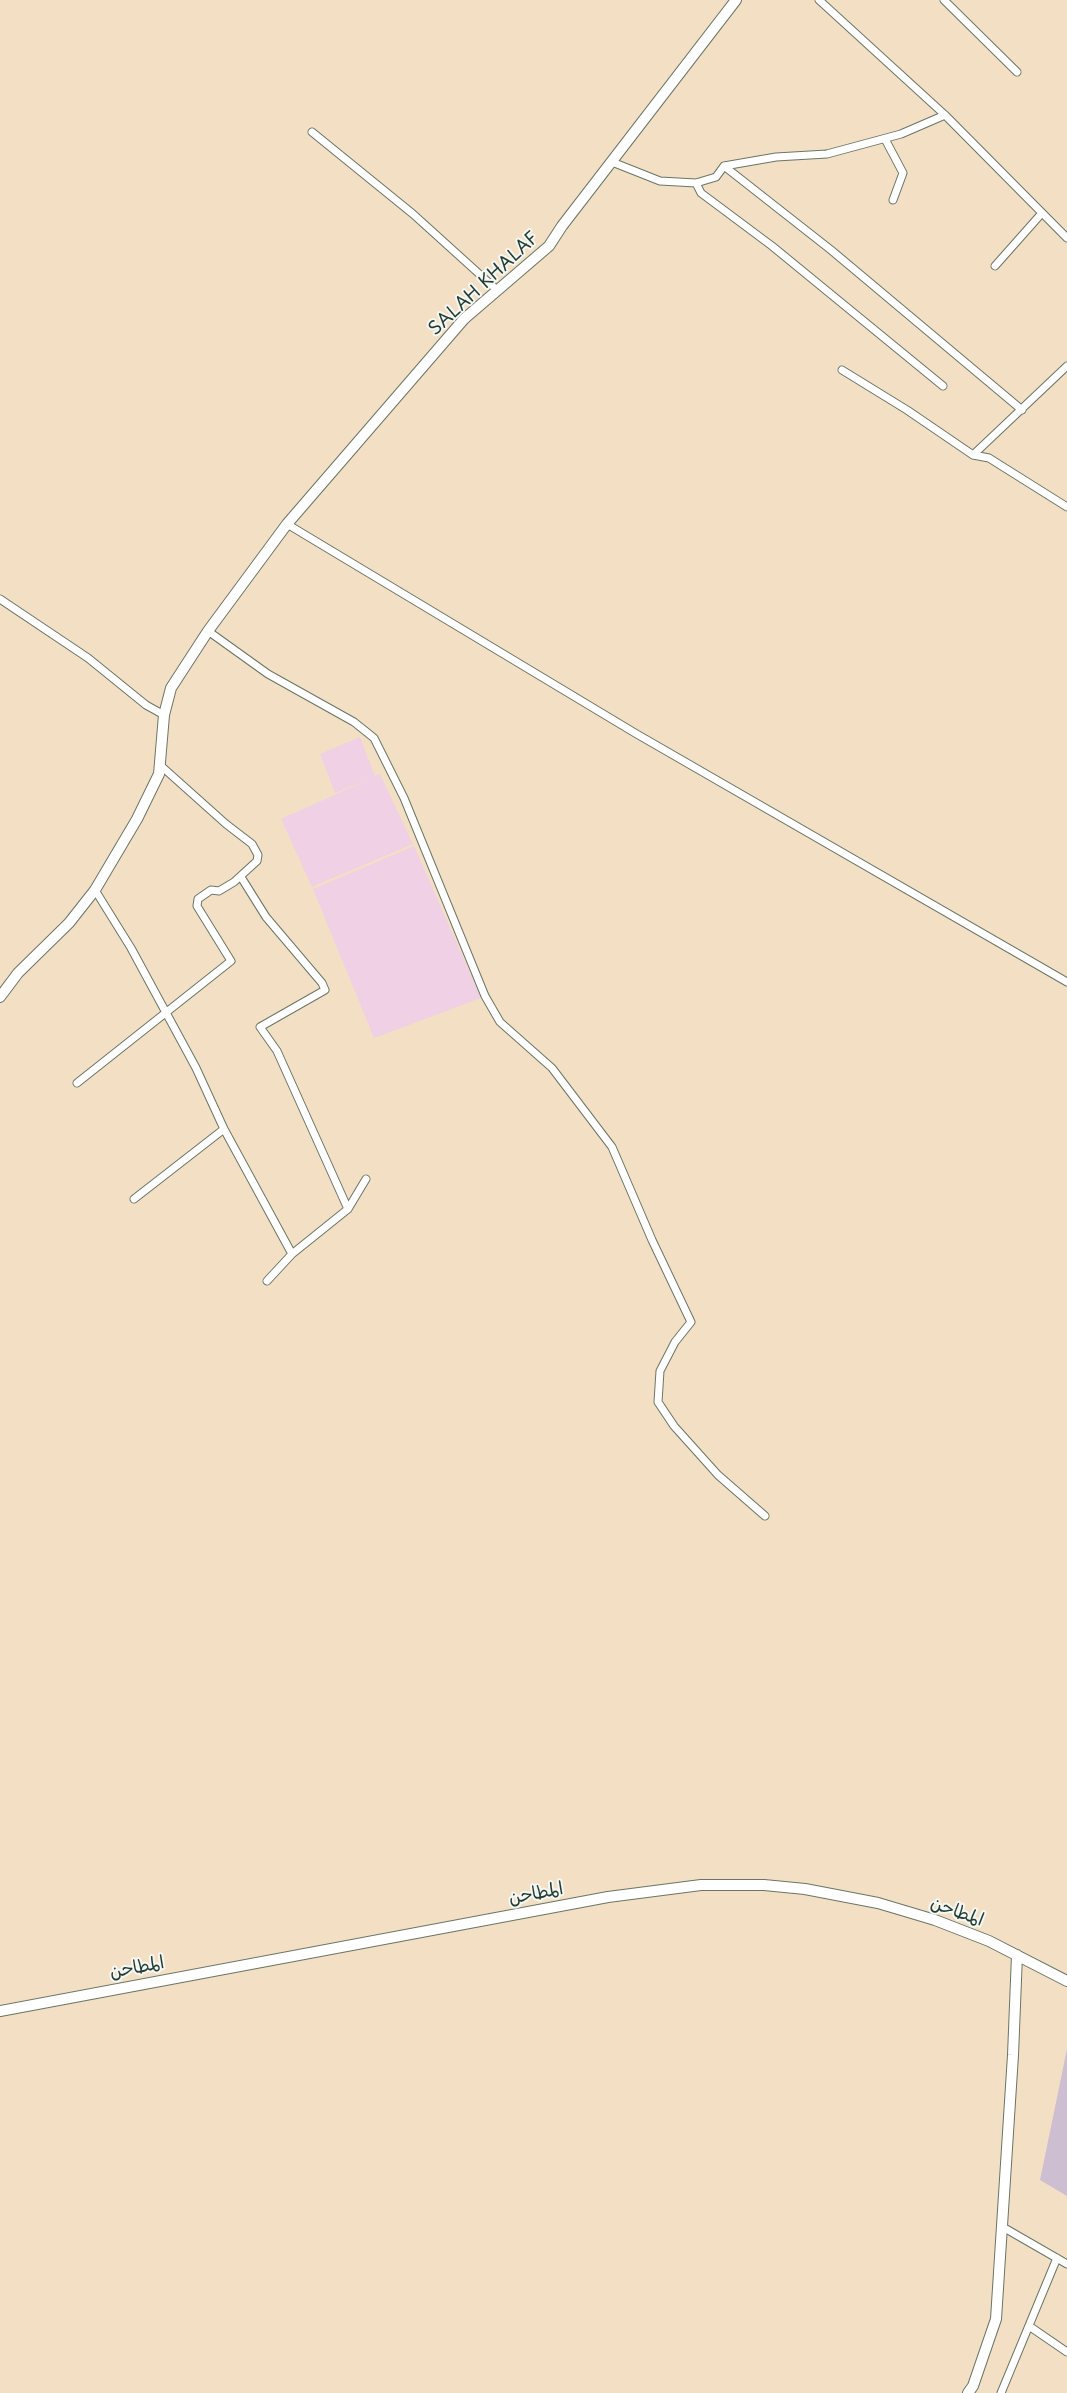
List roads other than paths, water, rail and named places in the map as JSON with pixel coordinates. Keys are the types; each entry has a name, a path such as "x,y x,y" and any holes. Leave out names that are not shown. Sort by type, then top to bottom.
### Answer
{"street":[{"name":"SALAH KHALAF","path":"0,997 18,973 69,923 95,890 137,819 159,774 164,715 171,688 208,631 287,524 464,319 549,246 736,0"},
{"path":"819,0 945,115 1067,238"},
{"path":"944,0 1017,72"},
{"path":"612,162 660,181 696,183 716,177 724,166 776,157 827,154 885,139 945,115"},
{"path":"312,132 413,214 497,290"},
{"path":"885,139 903,174 893,200"},
{"path":"724,166 831,250 1022,410"},
{"path":"696,183 701,193 772,246 943,386"},
{"path":"995,266 1042,213"},
{"path":"973,455 1067,366"},
{"path":"842,370 907,410 973,455 989,458 1067,507"},
{"path":"287,524 635,733 1067,982"},
{"path":"0,599 88,658 146,705 164,715"},
{"path":"208,631 268,674 354,722 374,738 404,798 485,996 500,1022 552,1068 612,1147 652,1240 691,1322 675,1342 660,1371 658,1402 674,1426 718,1476 765,1516"},
{"path":"77,1083 231,962 197,906 198,899 211,890 219,891 241,877 257,861 258,855 252,844 226,824 160,764"},
{"path":"241,877 266,917 322,983 325,990 260,1027 277,1051 348,1209"},
{"path":"95,890 130,948 196,1068 224,1129 292,1254"},
{"path":"134,1199 224,1129"},
{"path":"268,1282 292,1254 348,1209 366,1179"},
{"name":"المطاحن","path":"0,2011 608,1897 701,1885 764,1885 805,1889 858,1898 935,1920 1018,1955 1067,1981"},
{"path":"968,2393 973,2386 996,2319 1018,1955"},
{"path":"1001,2226 1067,2264"},
{"path":"1001,2393 1057,2258"},
{"path":"1029,2326 1067,2352"}]}
